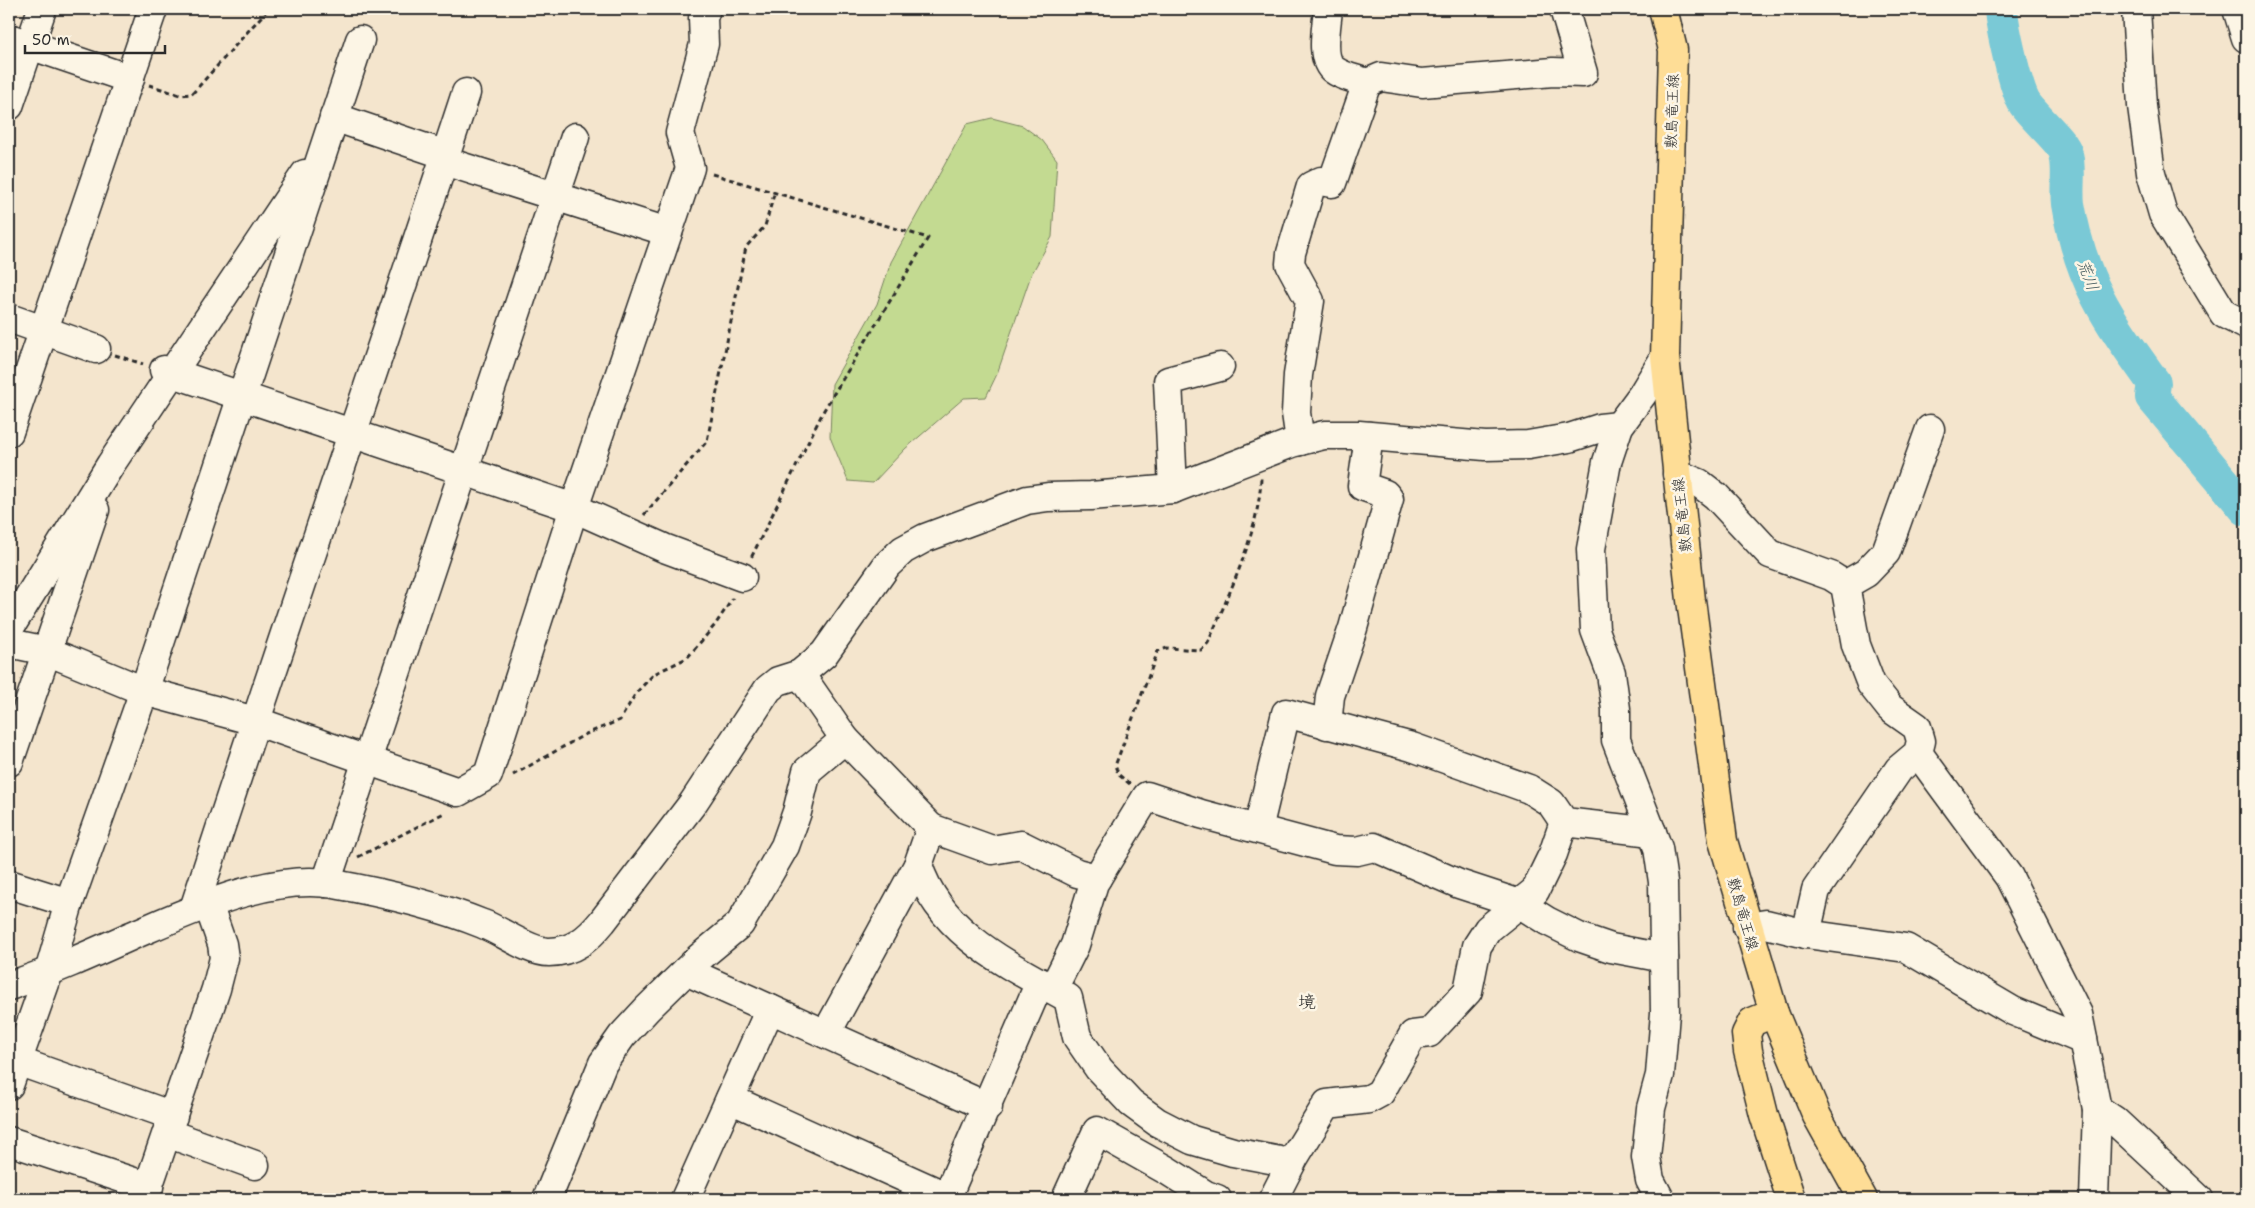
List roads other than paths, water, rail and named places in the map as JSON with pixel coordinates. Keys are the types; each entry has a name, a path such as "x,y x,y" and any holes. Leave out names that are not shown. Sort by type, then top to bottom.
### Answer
{"main road":[{"name":"敷島竜王線","path":"1663,9 1674,50 1665,358 1691,600 1723,842 1774,1013 1818,1116 1863,1199"},
{"path":"1774,1013 1752,1022 1746,1034 1748,1050 1764,1115 1791,1199"}],"street":[{"path":"9,106 19,41 42,9"},
{"path":"9,432 154,9"},
{"path":"9,643 47,651 144,691 255,721 458,792 488,775 574,508 690,168 680,133 704,44 703,18 706,9"},
{"path":"1328,9 1326,55 1329,65 1335,71 1367,83 1381,77 1422,83 1554,72 1583,73 1564,9"},
{"path":"2136,9 2142,106 2151,173 2163,214 2224,314 2246,325"},
{"path":"2237,9 2246,38"},
{"path":"255,1165 170,1125 13,1073 49,972 69,903 144,691 360,40"},
{"path":"19,41 130,79"},
{"path":"1300,441 1296,413 1298,375 1310,301 1290,264 1291,253 1311,186 1320,181 1332,183 1367,83"},
{"path":"9,1141 147,1193 216,989 224,958 222,944 201,906 255,721 354,433 466,93"},
{"path":"334,118 554,196 668,232"},
{"path":"327,878 575,136"},
{"path":"9,629 168,372 325,144"},
{"path":"9,318 96,349"},
{"path":"1660,1199 1650,1180 1646,1157 1651,1108 1660,1075 1665,1013 1663,882 1658,848 1616,740 1616,709 1611,673 1595,630 1592,601 1591,549 1607,462 1619,426 1642,395 1665,358"},
{"path":"1173,488 1168,381 1220,367"},
{"path":"168,372 574,508 707,566 742,577"},
{"path":"9,986 49,972 201,906 284,883 327,878 408,900 484,924 547,952 565,950 588,940 693,803 768,690 778,681 800,674 824,654 887,565 902,550 925,538 1026,500 1173,488 1300,441 1324,435 1369,436 1485,446 1528,445 1569,438 1600,428 1619,426"},
{"path":"1845,585 1866,573 1886,552 1930,429"},
{"path":"1327,725 1330,696 1353,628 1389,499 1385,494 1362,486 1369,436"},
{"path":"9,762 111,464"},
{"path":"1677,474 1699,483 1716,496 1770,554 1831,576 1845,585 1856,646 1871,684 1890,708 1917,727 1921,741 1918,753 1899,769 1816,890 1806,934"},
{"path":"800,674 844,739 931,828 992,850 1021,845 1077,873 1097,878"},
{"path":"1258,829 1286,713 1412,747 1529,789 1551,804 1564,822 1652,832"},
{"path":"547,1199 603,1063 622,1036 686,971 740,924 785,846 797,812 807,771 844,739"},
{"path":"1918,753 2008,877 2078,1014 2097,1110 2094,1199"},
{"path":"730,1100 949,1198 988,1107 1046,986 1075,945 1097,878 1147,796 1335,850 1356,851 1374,847 1459,884 1520,904 1547,921 1580,937 1611,948 1664,958"},
{"path":"1273,1199 1291,1163 1327,1104 1369,1099 1380,1093 1413,1035 1430,1033 1468,991 1477,946 1488,929 1535,891 1553,854 1564,822"},
{"path":"826,1034 918,865 931,828"},
{"path":"918,865 930,896 964,935 995,957 1068,998 1077,1036 1099,1069 1131,1103 1157,1122 1192,1140 1233,1152 1291,1163"},
{"path":"9,884 69,903"},
{"path":"1747,927 1766,924 1806,934 1906,948 2013,1011 2083,1040"},
{"path":"686,971 988,1107"},
{"path":"685,1199 770,1009"},
{"path":"2097,1110 2115,1121 2199,1199"},
{"path":"1066,1199 1097,1131 1206,1195 1217,1199"}],"waterway":[{"name":"荒川","path":"2001,9 2010,58 2021,97 2029,109 2060,143 2066,154 2068,166 2068,204 2074,232 2089,279 2099,300 2123,340 2154,383 2152,397 2246,509"}],"district":[{"name":"境","path":"1307,1002"}]}
